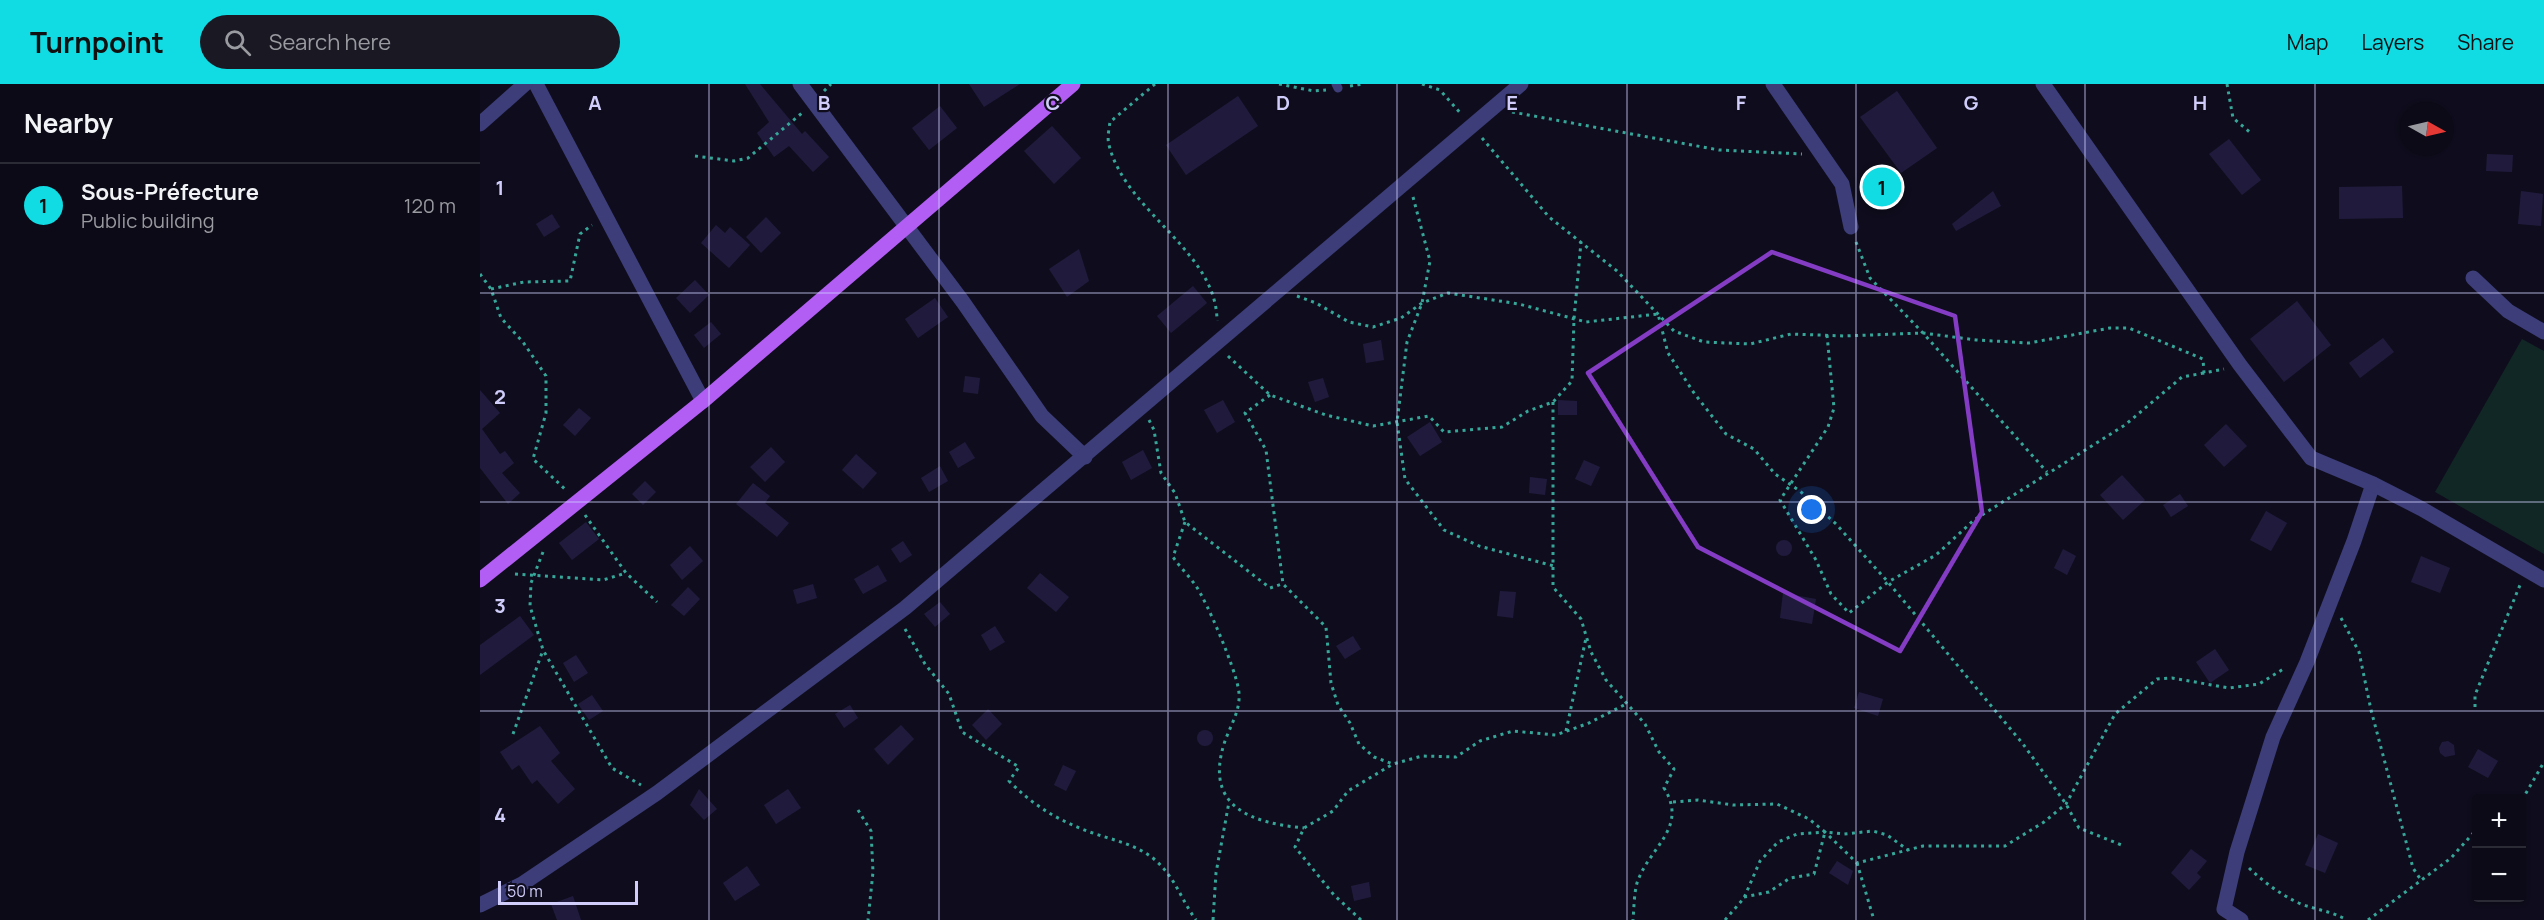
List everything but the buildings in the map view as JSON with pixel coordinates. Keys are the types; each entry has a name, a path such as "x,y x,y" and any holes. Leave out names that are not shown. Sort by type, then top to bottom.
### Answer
{"main road":[{"path":"480,580 703,401 907,228 1069,85"}],"street":[{"path":"480,124 525,84"},
{"path":"536,84 703,401"},
{"path":"800,84 963,302 1042,416 1085,457"},
{"path":"480,905 522,884 657,793 897,614 1281,291 1521,84"},
{"path":"1773,84 1842,184 1851,227"},
{"path":"2043,84 2240,365 2311,458 2373,484 2544,580"},
{"path":"2473,278 2508,311 2544,332"},
{"path":"2241,920 2224,909 2236,856 2273,737 2310,653 2354,541 2373,484"}],"path":[{"path":"1155,84 1110,122 1108,144 1129,186 1202,270 1217,305 1217,345 1270,395 1326,414 1373,426 1429,416 1444,432 1502,427 1528,411 1552,402 1572,381 1574,318 1581,242"},
{"path":"1279,84 1314,91 1363,84"},
{"path":"1422,84 1440,90 1549,217 1617,271 1674,331 1704,342 1750,344 1791,334 1923,333 1976,340 2029,343 2110,328 2129,328 2204,359 2204,373"},
{"path":"2227,84 2233,118 2252,134"},
{"path":"695,156 734,161 748,158 814,103"},
{"path":"1492,109 1719,150 1822,154"},
{"path":"1409,181 1430,261 1422,303 1407,342 1397,422 1405,479 1444,530 1479,546 1554,566"},
{"path":"491,289 524,282 570,281 580,234 604,216"},
{"path":"1851,227 1870,278 1923,333 2047,472"},
{"path":"480,274 491,289 501,318 523,342 546,376 546,413 533,459 578,502 627,573 657,602"},
{"path":"1281,291 1316,303 1349,322 1373,327 1401,318 1422,303 1448,293 1519,304 1586,322 1658,314"},
{"path":"1658,314 1668,353 1726,434 1754,449 1775,474 1792,485 1836,524 1888,582 2023,744 2066,804 2079,828 2124,846"},
{"path":"1827,335 1834,408 1828,427 1780,500 1816,560 1832,594 1850,613 1888,582 1936,555 1974,520 2125,425 2182,378 2240,365"},
{"path":"1270,395 1245,413 1266,450 1283,584 1326,627 1331,683 1338,705 1350,723 1359,744 1374,757 1393,764"},
{"path":"1552,402 1553,587 1581,619 1586,636 1606,680 1645,724 1659,752 1674,769 1664,788 1673,802 1670,831 1645,867 1637,884 1633,920"},
{"path":"1142,408 1154,430 1161,473 1175,494 1185,522 1270,588 1283,584"},
{"path":"1185,522 1173,557 1196,586 1239,688 1237,716 1224,744 1220,765 1222,786 1229,802 1255,820 1304,828"},
{"path":"545,548 534,576 530,606 543,650 612,768 657,793"},
{"path":"496,567 499,573 603,580 627,573"},
{"path":"2475,707 2475,695 2526,570"},
{"path":"2330,598 2359,652 2371,710 2413,868 2421,880"},
{"path":"897,614 925,664 949,694 962,732 1018,767 1009,781 1032,805 1082,829 1120,840 1153,858 1175,880 1196,920"},
{"path":"1566,731 1586,636"},
{"path":"513,734 543,650"},
{"path":"1857,862 1923,846 2005,846 2044,822 2066,804 2115,714 2157,679 2172,678 2229,688 2259,684 2310,653"},
{"path":"1361,920 1334,895 1295,847 1304,828 1333,811 1348,791 1393,764 1422,756 1456,757 1480,741 1513,731 1556,735 1626,704"},
{"path":"2525,794 2544,762"},
{"path":"1673,802 1698,800 1733,805 1777,804 1809,819 1857,862 1874,920"},
{"path":"1213,920 1216,873 1229,802"},
{"path":"858,810 871,831 873,872 867,920"},
{"path":"1725,920 1744,897 1760,861 1778,842 1797,834 1825,832 1844,834 1873,831 1887,834 1908,850"},
{"path":"1744,897 1769,892 1790,878 1814,874 1825,832"},
{"path":"2368,920 2451,858 2472,834"},
{"path":"2236,856 2269,886 2302,904 2331,911 2347,920"}],"highlighted area":[{"path":"1772,252 1955,316 1982,512 1900,651 1698,547 1588,373"}],"green space":[{"path":"2522,339 2544,351 2544,554 2435,492"}],"place":[{"name":"Sous-Préfecture","path":"1882,187"}]}
